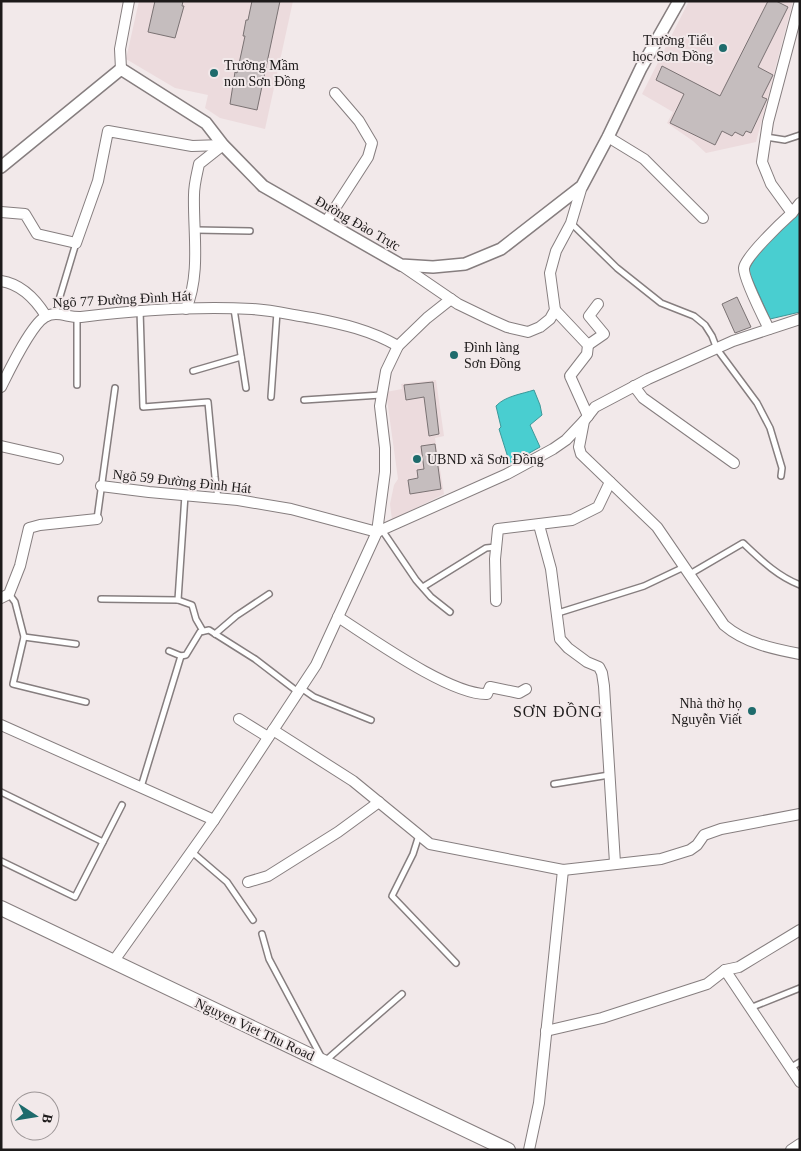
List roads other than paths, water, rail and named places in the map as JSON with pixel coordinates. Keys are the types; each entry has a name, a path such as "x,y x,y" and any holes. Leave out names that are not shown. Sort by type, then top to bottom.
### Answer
{"main road":[{"name":"Nguyen Viet Thu Road","path":"1,908 508,1150"}],"street":[{"path":"1,167 122,69 120,49 129,1"},
{"name":"Đường Đào Trực","path":"122,69 206,123 223,145 263,186 326,222 401,264 433,267 465,264 501,249 582,186 641,68 679,1"},
{"path":"792,213 771,184 762,162 765,137 800,1"},
{"path":"326,222 368,157 372,143 359,120 335,93"},
{"path":"1,212 25,214 38,234 76,243 98,181 108,131 192,146 223,145"},
{"path":"608,137 644,158 704,218"},
{"path":"186,309 195,270 196,230 194,194 199,164 223,145"},
{"path":"401,264 451,300 507,327 528,332 540,327 550,319 554,310 550,273 556,251 571,223 582,186"},
{"path":"769,329 744,268 753,252 800,203"},
{"path":"1,281 25,292 51,314"},
{"path":"113,962 214,820 316,665 380,531 385,448 380,406 386,371 398,346 427,318 451,300"},
{"path":"598,304 589,316 604,334 588,345 587,354 570,376 586,419 579,446 581,454 657,527 724,625 736,635 774,649 800,654"},
{"name":"Ngõ 77 Đường Đình Hát","path":"1,387 39,321 51,314 77,317 140,310 186,309 234,309 277,312 349,325 382,337 398,346"},
{"path":"554,310 588,345"},
{"path":"380,531 507,474 553,450 566,440 595,407 634,386 733,341 800,319"},
{"path":"634,386 643,398 734,463"},
{"path":"1,446 58,459"},
{"path":"496,602 496,546 498,529 572,520 598,507 610,482"},
{"name":"Ngõ 59 Đường Đình Hát","path":"100,486 238,500 291,509 380,531"},
{"name":"Ngõ 59 Đường Đình Hát","path":"5,596 20,566 29,528 40,525 97,519"},
{"path":"538,525 551,569 560,638 568,648 587,662 599,667 602,673 615,863"},
{"path":"338,617 424,671 454,686 481,694 487,694 490,687 520,693 526,689"},
{"path":"239,719 270,733 353,781 430,844 563,870 661,858 690,850 697,845 704,835 721,829 800,814"},
{"path":"1,725 214,820"},
{"path":"248,882 268,876 338,832 379,802"},
{"path":"529,1150 539,1103 563,870"},
{"path":"546,1031 602,1018 707,984 725,970 739,967 800,930"},
{"path":"725,970 800,1082"},
{"path":"791,1150 800,1144"}],"lane":[{"path":"765,137 785,140 800,135"},
{"path":"571,223 617,268 661,303 694,316 705,325 717,349 757,403 770,428 782,468 781,476"},
{"path":"196,230 250,230"},
{"path":"51,314 76,243"},
{"path":"234,309 246,388"},
{"path":"140,310 143,407 208,402 218,498"},
{"path":"271,397 277,312"},
{"path":"77,317 77,385"},
{"path":"193,371 241,357"},
{"path":"100,486 115,388"},
{"path":"304,400 381,395"},
{"name":"Ngõ 59 Đường Đình Hát","path":"97,519 100,486"},
{"path":"178,600 185,495"},
{"path":"380,531 416,580 450,612"},
{"path":"558,613 687,571 743,543 769,568 789,581 800,585"},
{"path":"423,587 486,548 496,546"},
{"path":"215,634 236,616 269,594"},
{"path":"5,596 15,602 24,637 13,684 86,702"},
{"path":"101,599 178,600 192,605 196,619 203,631"},
{"path":"169,651 186,656 200,632 209,630 299,690 371,720"},
{"path":"24,637 76,644"},
{"path":"141,787 181,656"},
{"path":"554,784 610,775"},
{"path":"1,792 103,842"},
{"path":"1,860 75,897 122,805"},
{"path":"419,835 413,854 392,896 456,963"},
{"path":"191,852 228,882 253,920"},
{"path":"262,934 269,959 324,1062 402,994"},
{"path":"750,1008 800,988"},
{"path":"790,1068 800,1062"}],"water":[{"path":"800,212 800,312 770,319 748,270 763,246"},
{"path":"534,390 542,415 530,425 540,447 510,464 499,429 501,427 496,406 509,398"}],"place":[{"name":"Trường Tiểu học Sơn Đồng","path":"723,48"},
{"name":"Trường Mầm non Sơn Đồng","path":"214,73"},
{"name":"Đình làng Sơn Đồng","path":"454,355"},
{"name":"UBND xã Sơn Đồng","path":"417,459"},
{"name":"Nhà thờ họ Nguyễn Viết","path":"752,711"}],"district":[{"name":"SƠN ĐỒNG","path":"558,711"}]}
